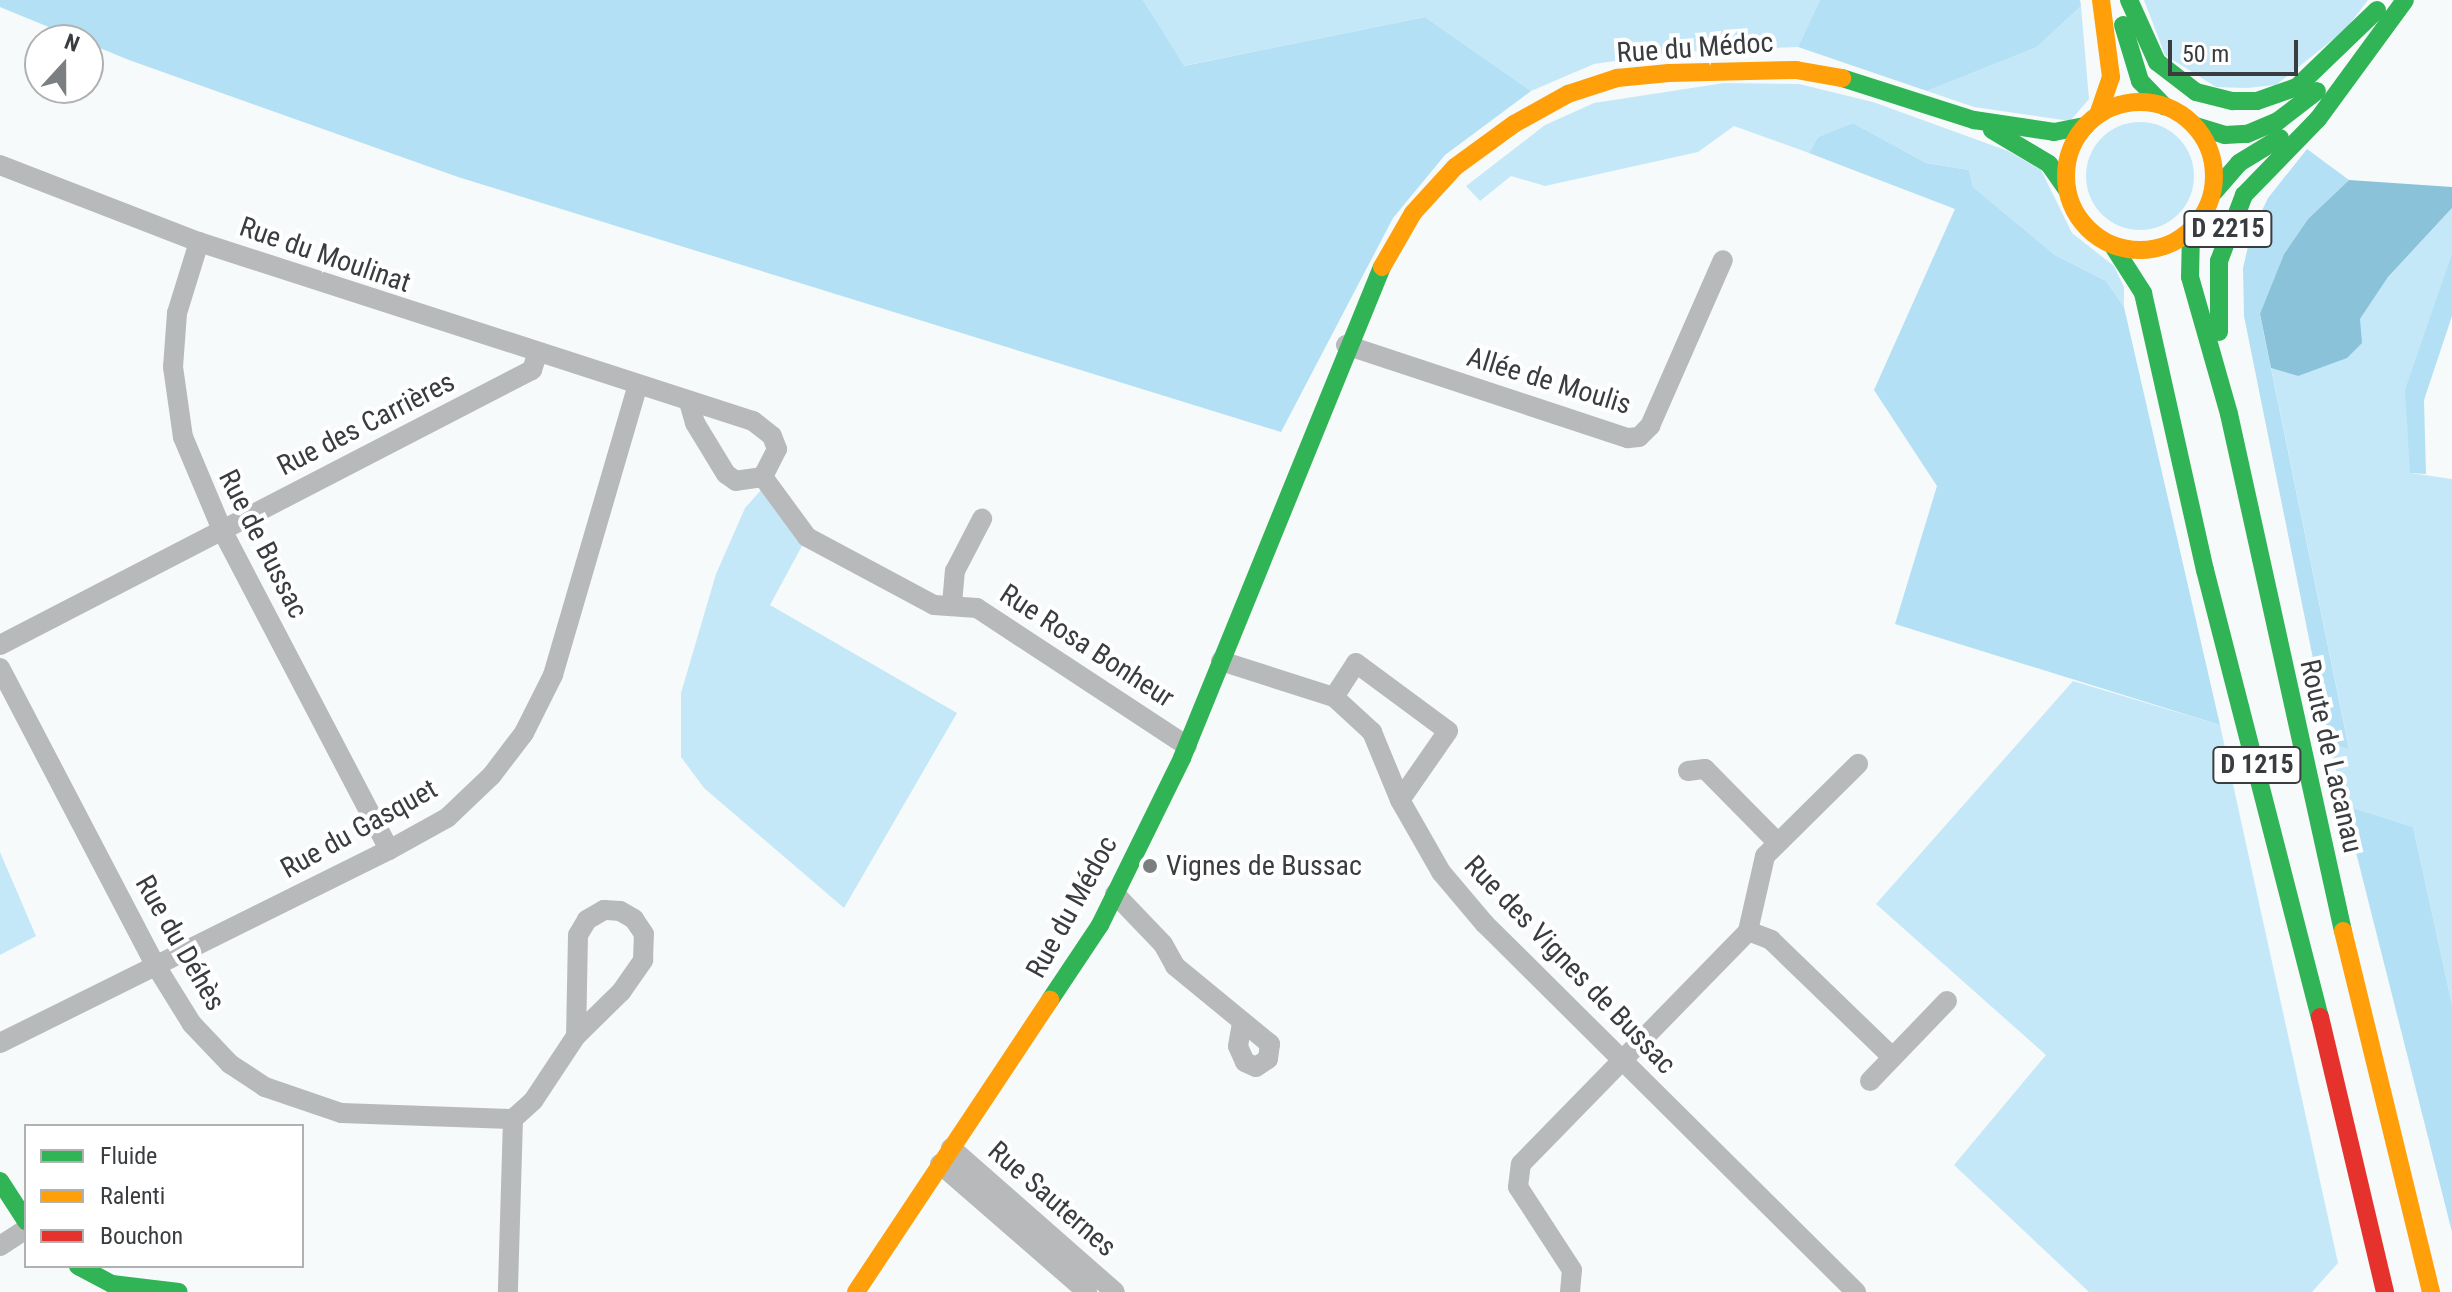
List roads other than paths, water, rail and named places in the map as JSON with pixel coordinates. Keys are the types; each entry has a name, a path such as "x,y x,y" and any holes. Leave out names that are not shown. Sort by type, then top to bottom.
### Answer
{"main road":[{"path":"2101,0 2111,77 2066,167 2067,190 2075,213 2091,232 2113,246 2154,250 2191,231 2214,192 2209,146 2196,126"},
{"path":"2118,0 2134,71 2164,106 2196,126 2236,135 2287,115 2329,79 2380,5"},
{"path":"2129,0 2157,62 2196,92 2233,101 2257,101 2297,87 2380,5"},
{"name":"D 2215","path":"2229,414 2215,306 2223,241 2244,195 2345,85 2405,0"},
{"name":"Rue du Médoc","path":"856,1292 1027,1041 1115,894 1187,746 1346,345 1386,256 1428,193 1493,137 1591,85 1669,73 1796,70 1864,84 1974,120 2054,132 2092,120"},
{"name":"D 2215","path":"2214,192 2239,163 2292,130 2345,85"},
{"path":"2092,120 2142,102 2164,106"},
{"name":"Rue du Médoc","path":"1974,120 2038,156 2067,190"},
{"name":"Route de Lacanau","path":"2191,231 2190,277 2229,414 2302,762 2431,1292"},
{"name":"D 1215","path":"2113,246 2143,293 2205,570 2280,847 2385,1292"},
{"path":"0,1181 24,1218"},
{"name":"Rue du Médoc","path":"862,1292 876,1260"},
{"path":"84,1277 145,1291 179,1292"}],"street":[{"name":"Rue du Moulinat","path":"0,165 199,242 765,427 777,449 763,477"},
{"name":"Rue de Bussac","path":"199,242 177,313 173,367 183,437 222,530 389,850"},
{"name":"Allée de Moulis","path":"1346,345 1628,438 1639,437 1650,426 1723,260"},
{"name":"Rue des Carrières","path":"0,645 532,370 537,355"},
{"name":"Rue du Gasquet","path":"0,1043 389,850 447,818 492,775 524,733 553,675 637,387"},
{"path":"689,402 695,423 726,474 736,481 763,477"},
{"name":"Rue Rosa Bonheur","path":"763,477 807,537 934,605 977,608 1187,746"},
{"name":"Rue Rosa Bonheur","path":"952,604 955,571 982,519"},
{"name":"Rue des Vignes de Bussac","path":"1221,661 1334,697 1372,732 1400,800 1441,872 1485,924 1856,1292"},
{"path":"1334,697 1356,663 1448,731 1400,800"},
{"name":"Rue du Déhès","path":"0,668 156,966 192,1024 230,1064 265,1087 341,1113 513,1119"},
{"path":"1570,1292 1572,1270 1518,1187 1521,1164 1748,931 1757,878 1776,841 1858,764"},
{"path":"1688,771 1705,769 1776,841"},
{"path":"1115,894 1163,944 1175,966 1242,1024"},
{"path":"508,1292 513,1119 533,1101 576,1036 621,992 643,960 644,934 634,919 620,911 604,910 587,920 578,935 576,1036"},
{"path":"1748,931 1771,940 1891,1056"},
{"path":"1870,1081 1947,1001"},
{"name":"Rue Sauternes","path":"946,1156 1087,1292"},
{"name":"Rue Sauternes","path":"946,1156 1115,1292"},
{"path":"0,1246 24,1230"}],"place":[{"name":"Vignes de Bussac","path":"1150,866"}]}
